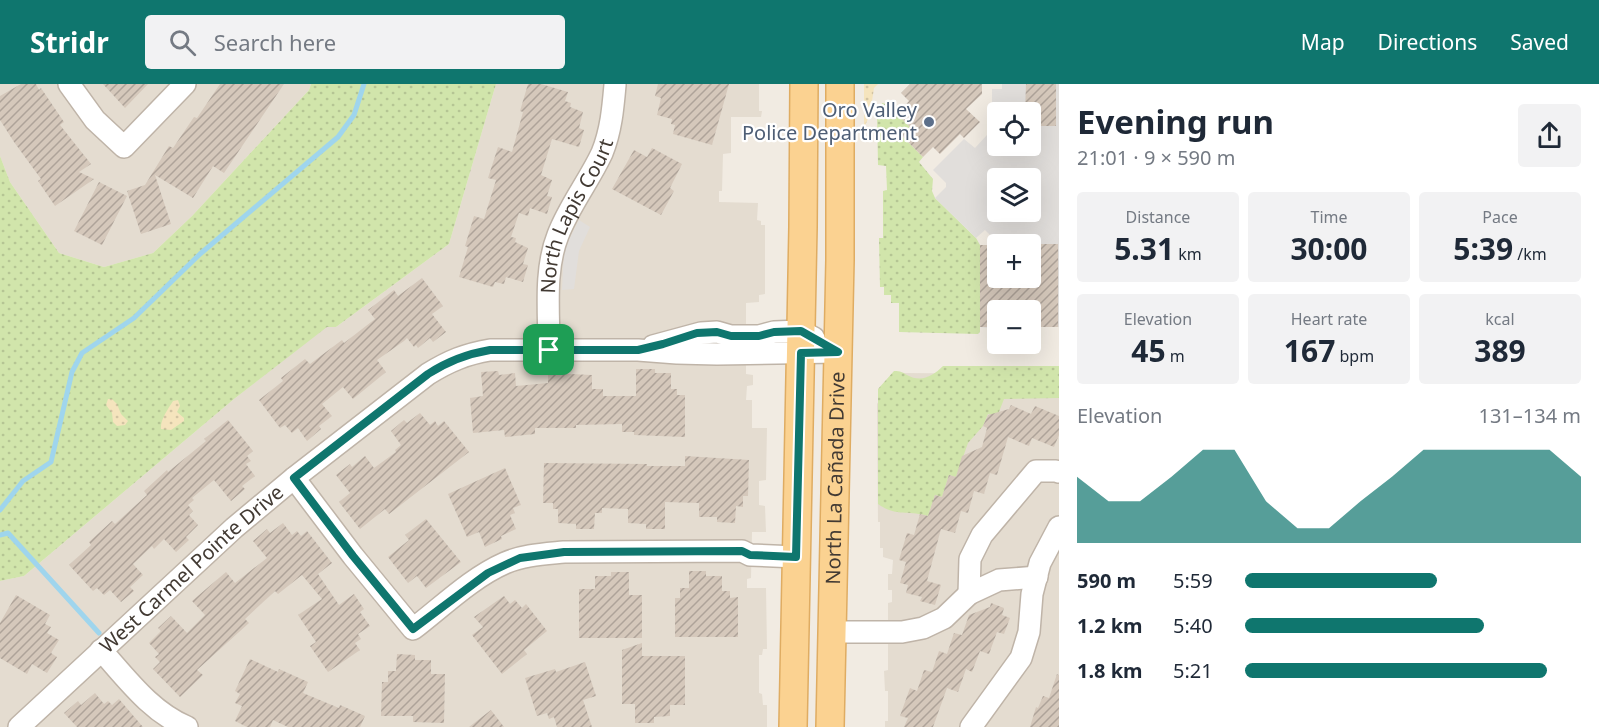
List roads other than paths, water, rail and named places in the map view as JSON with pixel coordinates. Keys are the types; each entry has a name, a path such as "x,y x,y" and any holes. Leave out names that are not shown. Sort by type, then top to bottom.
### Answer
{"main road":[{"name":"North La Cañada Drive","path":"793,727 804,84"},
{"name":"North La Cañada Drive","path":"830,727 838,352 840,84"}],"street":[{"path":"69,84 95,120 124,147 184,84"},
{"name":"North Lapis Court","path":"549,350 551,259 558,235 602,153 612,115 615,85"},
{"name":"West Carmel Pointe Drive","path":"19,727 234,528 294,478 449,360 468,353 490,350 638,350 697,333 717,332 731,336 759,336 774,332 838,352"},
{"path":"969,594 970,559 982,536 1036,471 1059,472"},
{"path":"294,478 353,556 413,629 488,573 520,558 564,552 742,551 750,555 796,557"},
{"path":"971,727 1021,658 1029,632 1032,594 1040,563 1059,527"},
{"path":"831,632 903,632 923,628 944,618 969,594 999,579 1037,577"},
{"path":"101,650 150,704 165,716 188,727"}],"waterway":[{"path":"0,510 23,481 51,462 72,372 82,353 134,318 200,254 338,137 354,115 364,84"},
{"path":"0,535 8,533 99,633"}],"place":[{"name":"Oro Valley Police Department","path":"929,122"}]}
